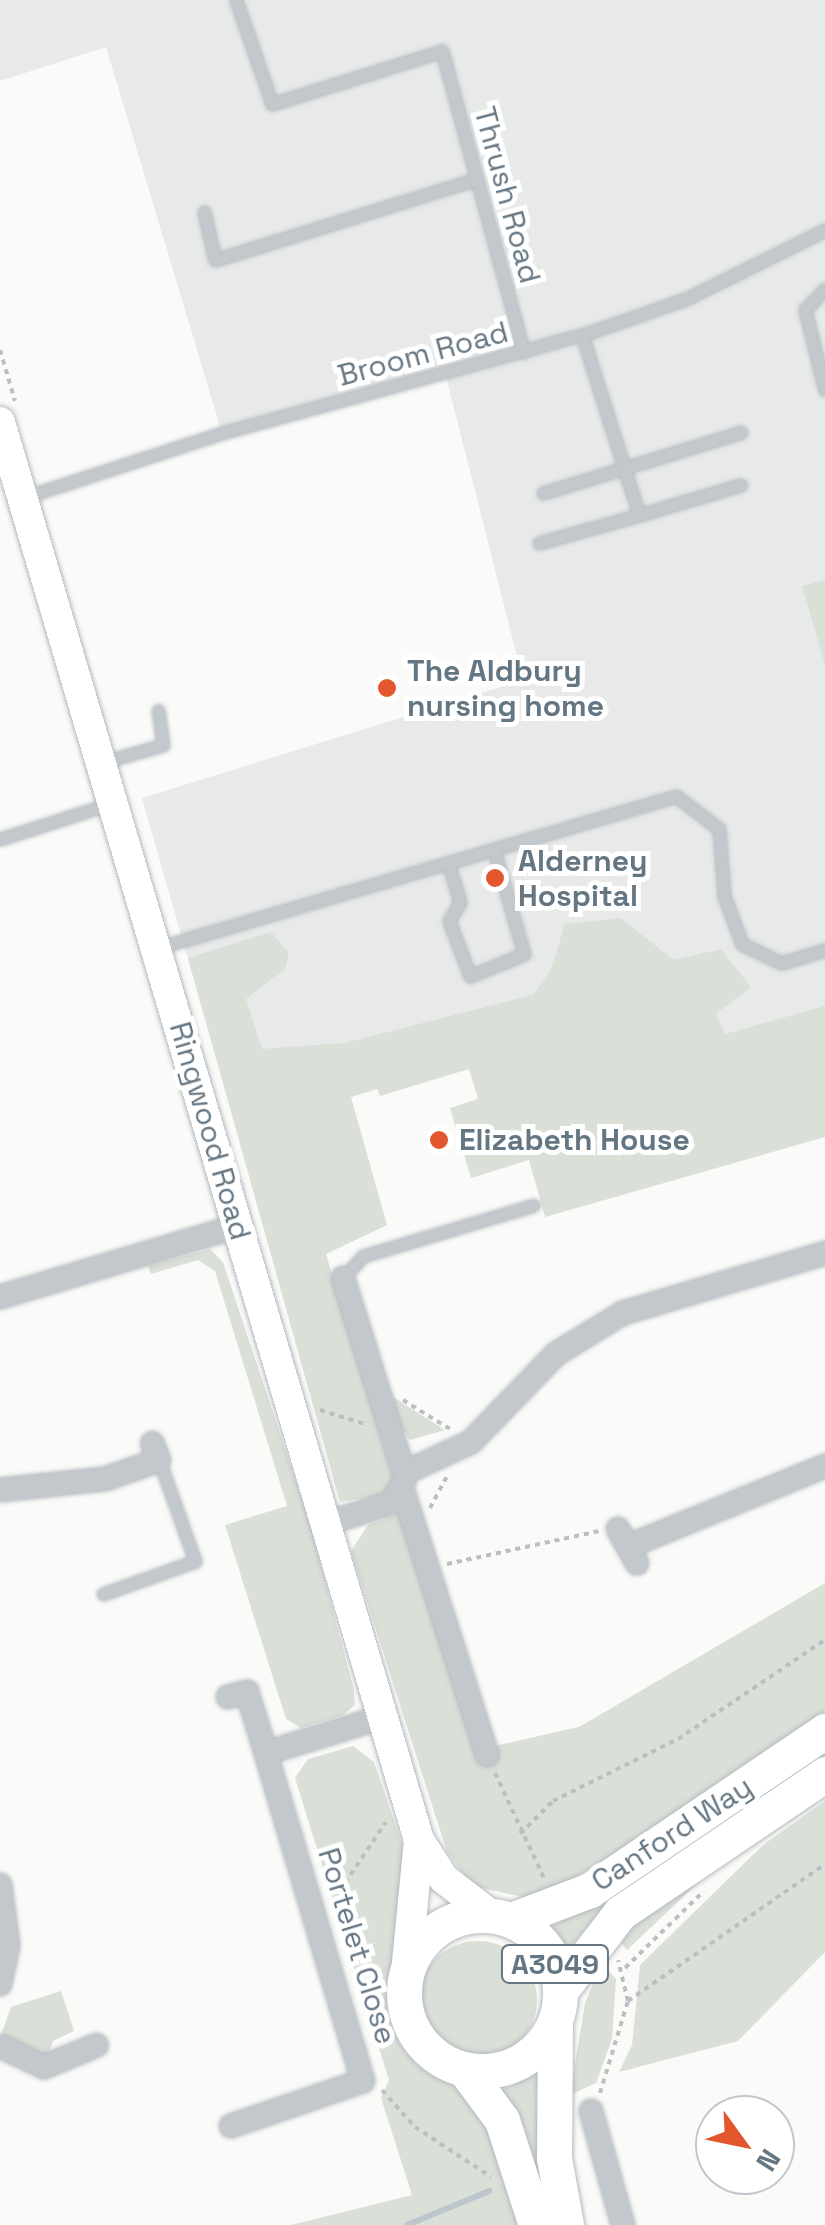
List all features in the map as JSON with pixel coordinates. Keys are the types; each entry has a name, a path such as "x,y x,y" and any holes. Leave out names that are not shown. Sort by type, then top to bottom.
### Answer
{"highway":[{"name":"Canford Way","path":"501,1918 590,1890 825,1732"},
{"name":"Canford Way","path":"558,2007 620,1913 825,1774"},
{"name":"A3049","path":"402,1981 438,1928 501,1918 545,1948 558,2007 554,2158 566,2225"},
{"path":"402,1981 416,2034 502,2120 536,2225"},
{"name":"A3049","path":"454,2071 518,2063 558,2007"}],"main road":[{"name":"Ringwood Road","path":"0,422 116,802 419,1840 444,1879 501,1918"},
{"name":"Ringwood Road","path":"402,1981 419,1840"}],"street":[{"path":"0,1297 238,1226"},
{"path":"328,1523 391,1504 404,1482 471,1442 586,1332 623,1312 825,1253"},
{"path":"343,1278 487,1755"},
{"path":"0,1490 105,1479 155,1451"},
{"path":"628,1546 825,1466"},
{"name":"Portelet Close","path":"231,2125 356,2088 365,2073 266,1753 238,1694"},
{"path":"266,1753 382,1717"},
{"path":"0,1885 8,1946 0,1984"},
{"path":"0,2046 44,2066 97,2044"},
{"path":"591,2111 624,2225"}],"lane":[{"name":"Thrush Road","path":"236,0 272,104 442,52 524,352"},
{"path":"204,212 215,260 477,180"},
{"name":"Broom Road","path":"23,498 222,433 582,335 688,298 825,230"},
{"path":"825,289 805,310 825,390"},
{"path":"582,335 640,514"},
{"path":"543,493 740,432"},
{"path":"539,544 740,485"},
{"path":"104,762 163,745 158,710"},
{"path":"156,948 676,796 720,829 724,896 742,944 780,963 825,950"},
{"path":"0,839 116,802"},
{"path":"448,863 460,902 449,921 470,976 524,954 494,850"},
{"path":"343,1278 363,1256 534,1205"},
{"path":"103,1594 195,1561 155,1451"}],"path":[{"path":"376,1390 386,1389 471,1442"},
{"path":"415,1524 449,1472 444,1458"},
{"path":"429,1569 519,1544 602,1530 628,1546"},
{"path":"520,1834 554,1801 678,1739 825,1640"},
{"path":"487,1755 520,1834 548,1886"},
{"path":"334,1928 345,1882 390,1812"},
{"path":"628,2001 825,1864"},
{"path":"591,2111 620,2039 628,2001 625,1968"},
{"path":"402,1981 403,2033 454,2071"},
{"path":"378,2078 415,2126 496,2180"}],"shaded area":[{"path":"0,0 825,0 825,1137 549,1012 225,1089 142,798 523,680 446,377 222,433 106,47 0,81"},
{"path":"825,580 825,664 802,586"},
{"path":"620,918 674,960 721,949 751,987 716,1014 725,1034 825,1006 825,1137 545,1217 529,1160 471,1178 450,1108 478,1099 469,1069 380,1096 377,1089 351,1097 387,1225 326,1254 395,1484 384,1495 340,1502 188,958 271,932 289,953 285,969 246,999 262,1049 344,1043 533,995 551,970 565,924"},
{"path":"210,1249 223,1262 309,1521 354,1690 355,1705 343,1715 301,1728 286,1719 225,1525 287,1506 215,1271 198,1260 151,1274 148,1266"},
{"path":"393,1397 445,1430 410,1440 395,1419"},
{"path":"398,1514 405,1517 480,1762 498,1757 495,1746 579,1727 825,1583 825,1730 536,1900 473,1886 447,1852 351,1551 368,1525"},
{"path":"825,1741 825,1755 591,1923 564,1954 548,1928 601,1900"},
{"path":"353,1746 374,1762 402,1844 406,1879 391,2010 400,2044 416,2064 460,2086 485,2124 521,2225 291,2225 412,2195 381,2098 389,2080 295,1778 308,1759"},
{"path":"825,1801 825,1952 738,2041 619,2072 632,2045 640,1965 763,1845"},
{"path":"738,1845 627,1950 619,1940 636,1920"},
{"path":"478,1941 501,1945 520,1958 533,1977 537,2000 533,2023 520,2042 501,2055 478,2059 455,2055 436,2042 423,2023 419,2000 423,1977 436,1958 455,1945"},
{"path":"602,1963 616,1979 612,2039 596,2083 570,2095 585,2003"},
{"path":"61,1991 74,2031 53,2041 48,2056 8,2042 2,2032 11,2007"},
{"path":"538,2074 537,2098 537,2172 493,2094"}],"waterway":[{"path":"407,2225 489,2191"}],"place":[{"name":"The Aldbury nursing home","path":"387,688"},
{"name":"Alderney Hospital","path":"495,878"},
{"name":"Elizabeth House","path":"439,1140"}]}
